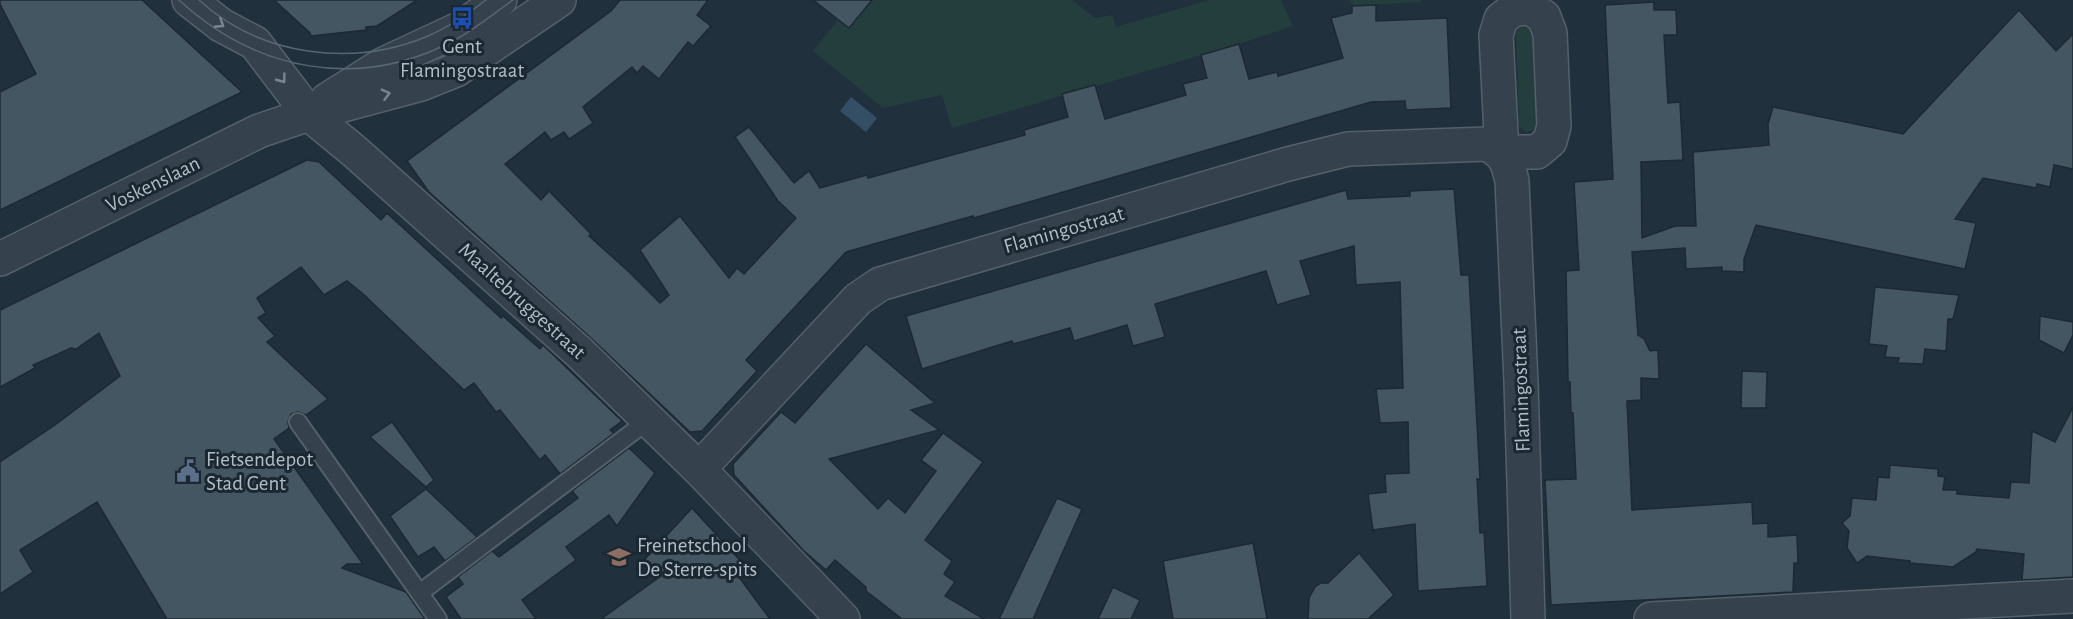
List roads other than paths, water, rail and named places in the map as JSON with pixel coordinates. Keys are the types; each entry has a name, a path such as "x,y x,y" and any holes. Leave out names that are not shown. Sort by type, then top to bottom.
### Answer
{"street":[{"name":"Maaltebruggestraat","path":"189,0 221,26 255,43 309,114 580,353 650,419 843,619"},
{"name":"Voskenslaan","path":"309,114 356,80 384,64 459,29 500,0"},
{"name":"Voskenslaan","path":"0,259 259,131 309,114 421,84 456,70 559,0"},
{"name":"Flamingostraat","path":"699,469 858,299 879,284 1288,164 1348,149 1487,144 1505,157 1512,181 1520,346 1528,619"},
{"path":"1651,619 2073,596"}],"lane":[{"path":"420,592 650,419"},
{"path":"298,422 438,619"}],"water":[{"path":"851,97 877,118 866,132 840,111"}],"tram line":[{"path":"179,0 209,24 241,43 274,57 309,66 345,69 381,66 417,57 461,37 513,0"},
{"path":"199,0 223,19 250,34 308,51 338,53 369,52 399,46 428,36 458,20 486,0"}],"place":[{"name":"Gent Flamingostraat","path":"462,18"},
{"name":"Fietsendepot Stad Gent","path":"188,471"},
{"name":"Freinetschool De Sterre-spits","path":"619,557"}]}
